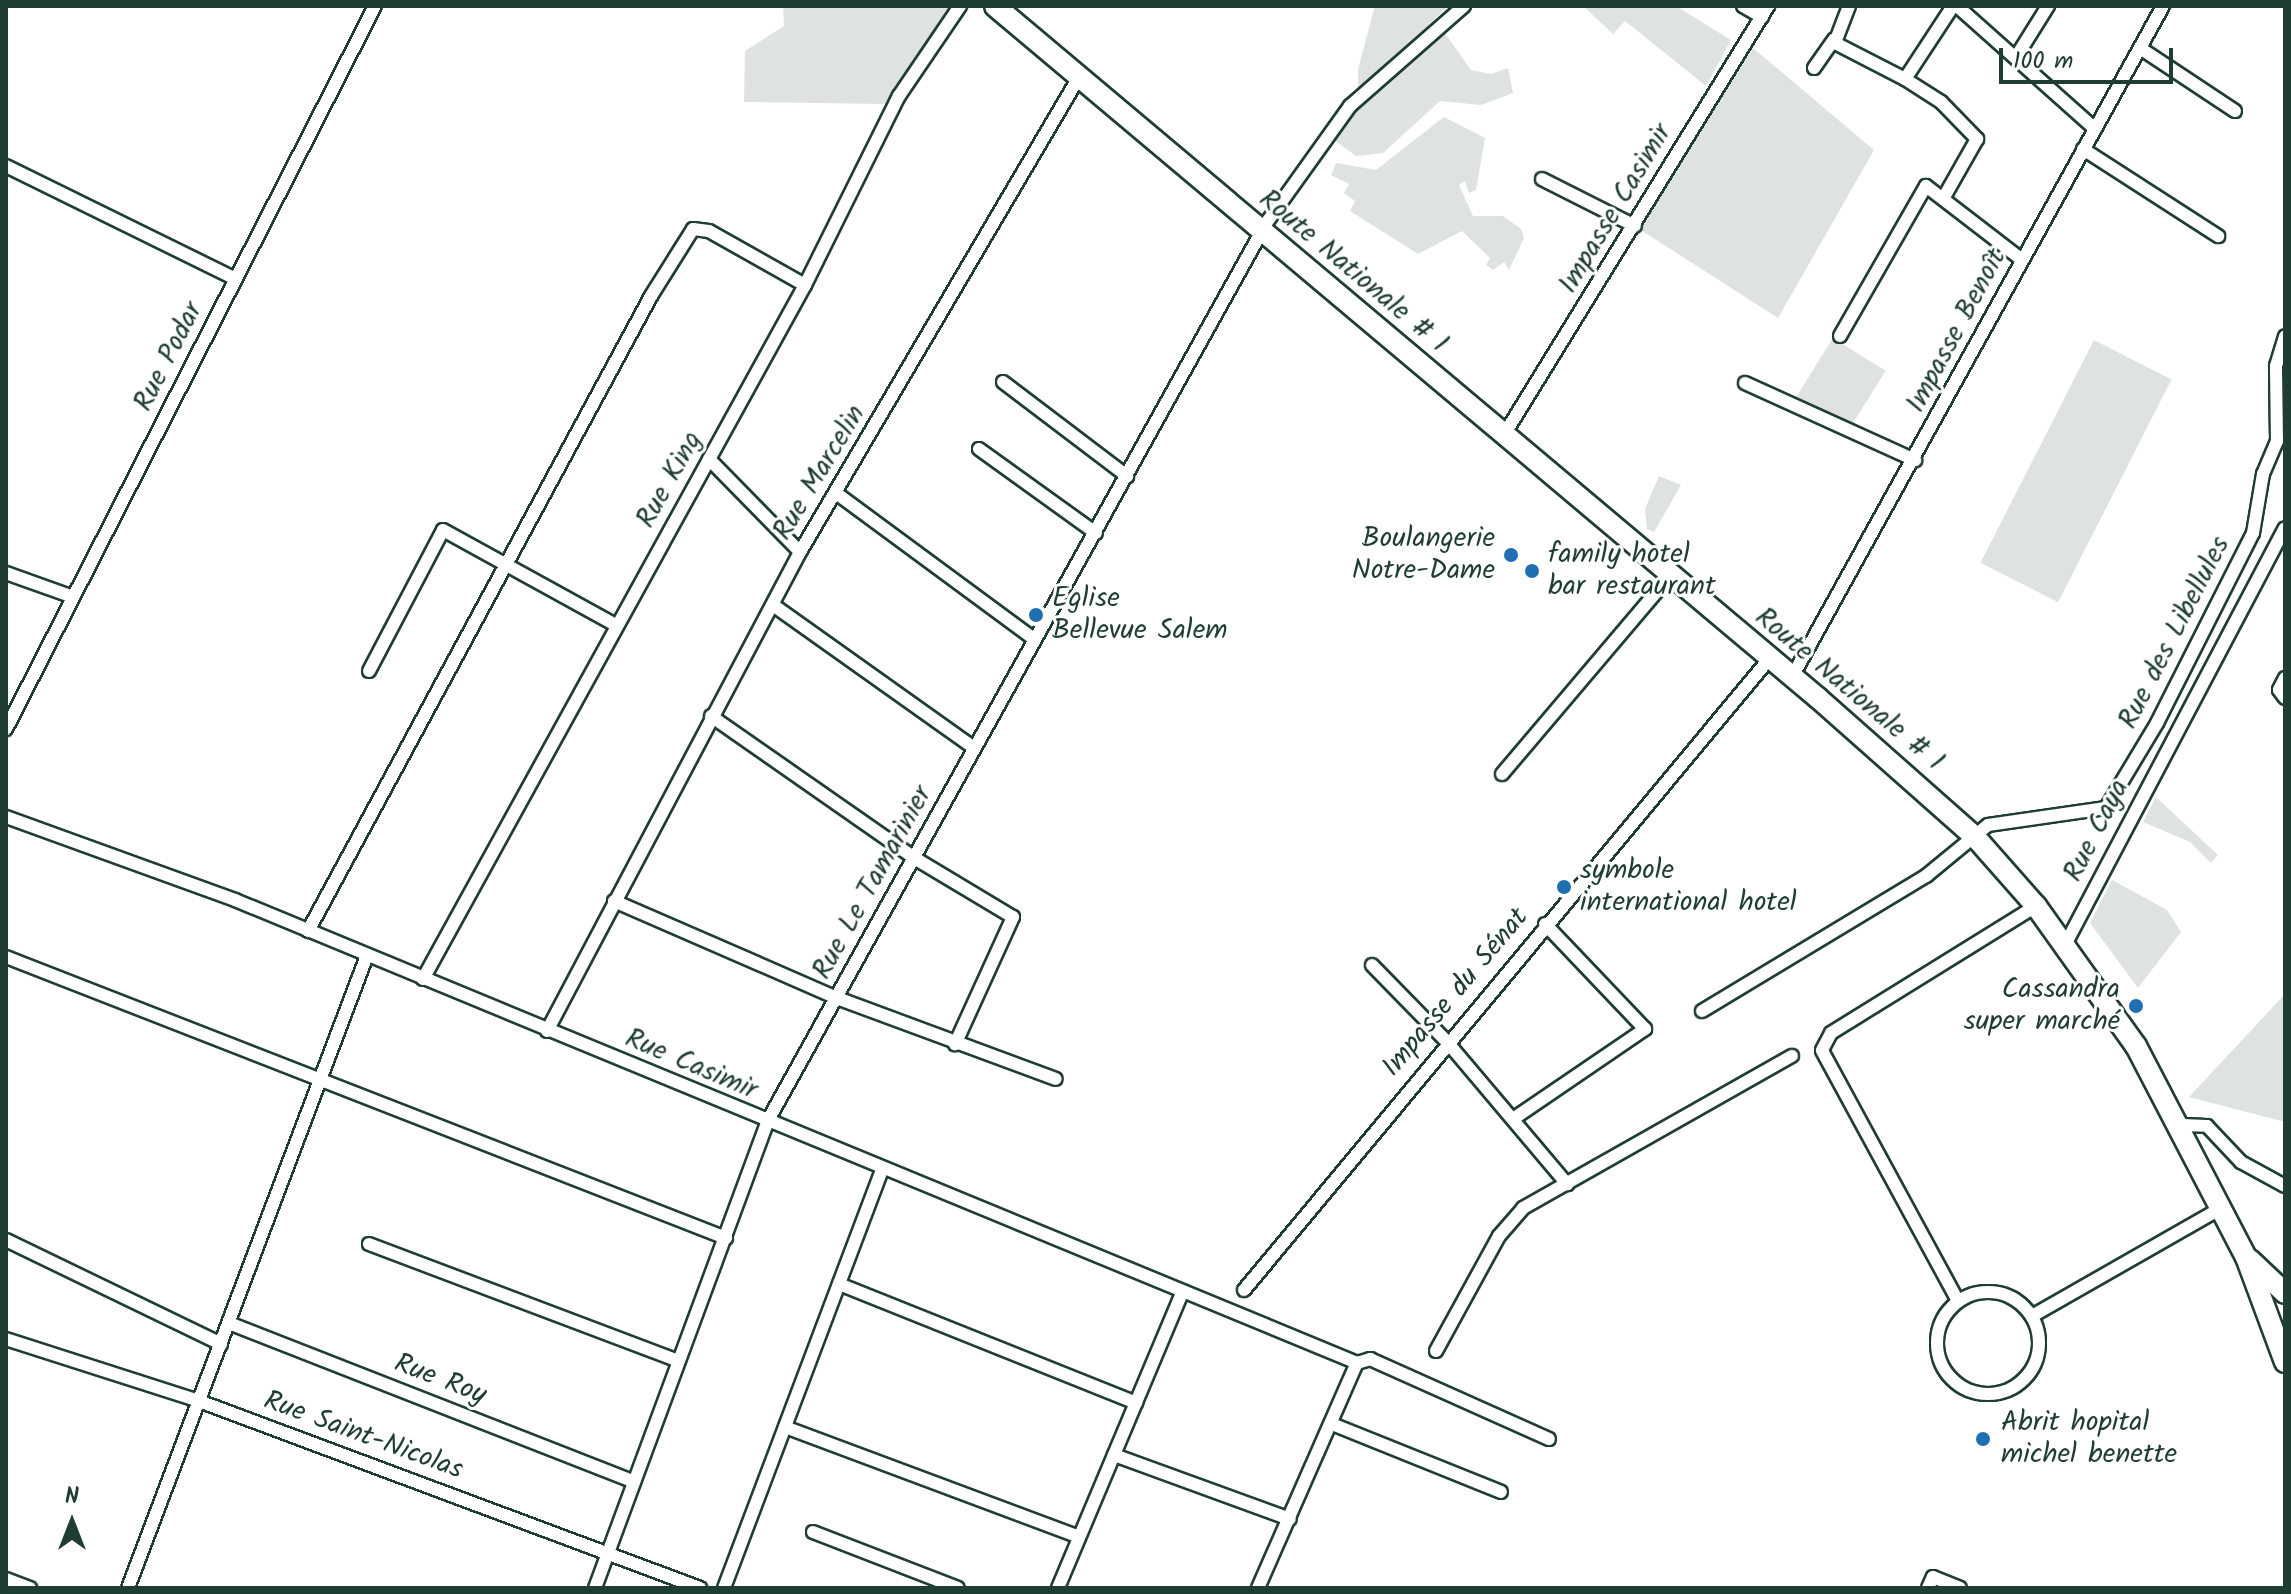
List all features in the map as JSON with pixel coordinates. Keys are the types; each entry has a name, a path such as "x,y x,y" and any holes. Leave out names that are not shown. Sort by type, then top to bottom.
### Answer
{"main road":[{"name":"Route Nationale # 1","path":"995,6 1770,658 1976,838 2036,906 2136,1046 2182,1125 2223,1207 2281,1337 2285,1362"},
{"path":"2246,1257 2285,1293"}],"street":[{"name":"Rue Podar","path":"6,729 375,6"},
{"name":"Rue King","path":"423,979 805,285 899,96 960,6"},
{"name":"Rue Le Tamarinier","path":"595,1588 767,1122 916,859 1034,639 1265,234 1350,106 1464,6"},
{"path":"1743,6 1765,12"},
{"path":"1814,68 1834,39 1849,6"},
{"path":"1905,79 1955,6 2018,54 2095,129"},
{"path":"2018,54 2048,6"},
{"name":"Impasse Benoît","path":"1792,677 1915,460 2163,6"},
{"name":"Impasse Casimir","path":"1504,435 1765,12"},
{"path":"1834,39 1941,102 1977,139 1944,197"},
{"path":"2140,48 2235,111"},
{"name":"Rue Marcelin","path":"547,1031 800,552 1079,77"},
{"path":"2083,149 2218,236"},
{"path":"6,166 236,279"},
{"path":"1542,179 1635,226"},
{"path":"1840,336 1924,188 1930,186 2022,260"},
{"path":"308,931 693,229 709,231 805,285"},
{"name":"Rue des Libellules","path":"1702,1011 1926,876 1998,823 2098,814 2119,790 2253,533 2263,474 2277,441 2276,366 2285,336"},
{"path":"1003,382 1127,476"},
{"path":"1745,383 1915,460"},
{"path":"979,449 1096,533"},
{"path":"709,459 800,552"},
{"path":"836,493 1034,639"},
{"name":"Rue Caya","path":"2065,945 2285,528"},
{"path":"369,671 443,530 616,625"},
{"path":"6,573 73,597"},
{"path":"1502,774 1671,575"},
{"path":"773,605 974,748"},
{"name":"Impasse du Sénat","path":"1244,1290 1545,924 1770,658"},
{"path":"2285,678 2279,690 2285,698"},
{"path":"711,716 916,859 1013,917 955,1044"},
{"name":"Rue Casimir","path":"6,817 308,931 366,958 423,979 1181,1296 1357,1363 1370,1359 1549,1439"},
{"path":"614,901 837,998 1056,1079"},
{"path":"1958,1301 1822,1050 1831,1033 2036,906"},
{"path":"1513,1119 1645,1029 1545,924"},
{"path":"6,957 726,1238"},
{"path":"128,1588 366,958"},
{"path":"1372,965 1448,1043 1567,1184"},
{"path":"1436,1351 1509,1223 1567,1184 1792,1056"},
{"path":"2182,1125 2207,1126 2241,1162 2285,1186"},
{"path":"724,1588 882,1170"},
{"path":"2032,1316 2223,1207"},
{"path":"6,1240 221,1344"},
{"path":"369,1244 679,1361"},
{"path":"839,1284 1136,1403"},
{"path":"1990,1292 2014,1299 2032,1316 2039,1340 2035,1365 2012,1389 1979,1394 1949,1377 1940,1362 1938,1329 1958,1301 1990,1292"},
{"path":"1058,1588 1181,1296"},
{"name":"Rue Roy","path":"229,1323 634,1482"},
{"name":"Rue Saint-Nicolas","path":"6,1339 199,1401 700,1588"},
{"path":"1258,1588 1357,1363"},
{"path":"1332,1424 1501,1492"},
{"path":"785,1427 1079,1537"},
{"path":"1114,1455 1290,1519"},
{"path":"813,1532 958,1588"},
{"path":"1928,1588 1933,1577 1960,1588"},
{"path":"6,1579 30,1588"}],"shaded area":[{"path":"783,6 949,6 885,104 744,102 745,51 784,26"},
{"path":"1375,6 1448,6 1358,93 1358,69"},
{"path":"1583,6 1676,6 1731,40 1706,86 1625,21 1613,34"},
{"path":"1442,29 1471,70 1491,74 1508,68 1513,93 1481,105 1440,101 1383,153 1356,156 1334,140 1355,108"},
{"path":"1753,48 1874,150 1778,318 1639,229"},
{"path":"1444,117 1485,138 1476,190 1469,193 1465,181 1459,185 1473,216 1503,216 1521,229 1524,238 1509,270 1504,262 1493,270 1486,265 1490,258 1462,231 1418,254 1350,211 1355,201 1344,193 1349,184 1331,175 1336,163 1376,170"},
{"path":"1833,338 1886,371 1847,432 1795,399"},
{"path":"2094,340 2172,379 2058,602 1981,563"},
{"path":"1659,476 1681,485 1654,532 1647,529 1645,509"},
{"path":"2156,797 2218,855 2211,863 2190,842 2143,822"},
{"path":"2112,880 2167,910 2181,932 2138,988 2090,923"},
{"path":"2285,994 2285,1122 2189,1097"}],"place":[{"name":"Boulangerie Notre-Dame","path":"1511,555"},
{"name":"family hotel bar restaurant","path":"1532,571"},
{"name":"Eglise Bellevue Salem","path":"1036,615"},
{"name":"symbole international hotel","path":"1564,887"},
{"name":"Cassandra super marché","path":"2136,1006"},
{"name":"Abrit hopital michel benette","path":"1983,1439"}]}
